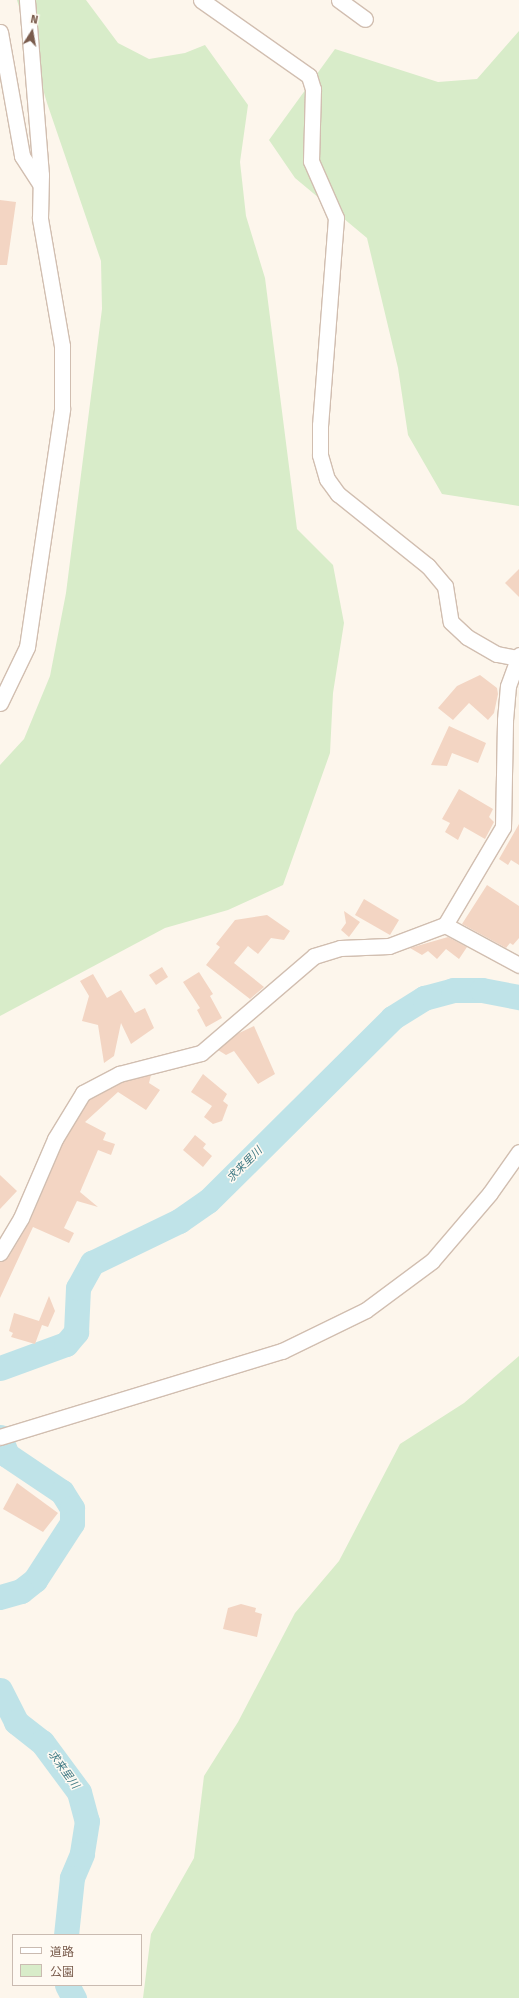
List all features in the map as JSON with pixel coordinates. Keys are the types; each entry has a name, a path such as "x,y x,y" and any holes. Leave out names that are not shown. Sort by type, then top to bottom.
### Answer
{"street":[{"path":"0,703 27,647 62,408 62,346 40,218 41,184 27,0"},
{"path":"0,1254 21,1218 55,1139 83,1093 119,1074 201,1053 314,956 340,948 389,946 445,925 503,827 505,720 508,686 518,656 498,654 467,637 451,622 445,586 428,566 344,500 327,479 320,455 320,425 336,218 311,161 313,89 309,76 201,0"},
{"path":"339,0 365,19"},
{"path":"0,32 22,156 41,184"},
{"path":"445,925 519,965"},
{"path":"6,1435 282,1351 366,1310 432,1260 490,1193 519,1152"}],"green space":[{"path":"17,0 86,0 118,43 149,59 185,53 205,45 248,105 240,162 246,216 265,278 297,529 333,565 344,623 333,693 330,753 283,885 228,910 165,928 0,1016 0,765 24,739 50,676 66,593 102,309 101,261 47,103"},
{"path":"519,31 519,506 442,494 408,435 398,368 367,238 295,178 269,140 335,49 438,82 477,79"},
{"path":"519,1356 519,1998 143,1998 151,1934 194,1858 204,1776 238,1722 295,1613 339,1561 400,1444 464,1403"}],"building":[{"path":"0,200 16,202 7,265 0,265"},
{"path":"519,569 519,597 505,583"},
{"path":"480,675 497,688 498,694 494,713 488,720 469,703 453,720 438,708 457,686"},
{"path":"449,726 486,743 478,763 452,753 447,766 431,765"},
{"path":"459,789 493,809 489,817 494,822 485,839 464,827 458,840 445,832 450,823 442,819"},
{"path":"519,824 519,865 511,860 508,865 499,859"},
{"path":"487,885 519,906 519,938 513,945 510,943 506,948 462,924"},
{"path":"364,899 399,920 390,935 355,915"},
{"path":"344,911 360,922 349,937 341,930 346,923"},
{"path":"267,915 290,931 284,940 271,938 258,954 248,946 234,963 264,987 250,999 206,965 220,947 216,944 235,920"},
{"path":"448,937 467,947 459,959 446,949 437,959 428,951 422,955 410,948"},
{"path":"162,967 168,977 156,985 149,975"},
{"path":"199,972 213,994 210,996 222,1018 206,1027 197,1010 200,1008 183,982"},
{"path":"93,974 107,998 121,990 135,1013 145,1008 154,1028 131,1044 121,1023 114,1056 104,1063 98,1025 82,1021 89,996 80,981"},
{"path":"254,1026 275,1074 258,1084 234,1051 226,1055 218,1050 237,1034"},
{"path":"203,1074 227,1094 223,1101 228,1105 222,1121 213,1124 204,1117 212,1106 191,1092"},
{"path":"151,1075 149,1083 160,1090 146,1110 118,1092 85,1122 106,1133 103,1140 115,1144 111,1155 98,1150 80,1192 98,1207 77,1201 64,1228 74,1233 69,1243 33,1227 0,1298 0,1262 8,1258 29,1223 63,1143 89,1100 122,1082"},
{"path":"195,1135 206,1144 203,1148 212,1156 203,1167 183,1150"},
{"path":"0,1175 17,1191 0,1209"},
{"path":"49,1296 55,1311 48,1327 42,1325 35,1344 11,1337 13,1333 9,1331 14,1313 39,1321"},
{"path":"17,1483 58,1513 43,1532 3,1509"},
{"path":"241,1604 256,1608 255,1612 262,1614 257,1637 223,1629 228,1608"}],"waterway":[{"name":"求来里川","path":"0,1368 66,1344 76,1332 78,1288 92,1263 179,1221 208,1201 392,1018 424,998 453,990 482,990 519,997"},
{"name":"求来里川","path":"0,1437 7,1455 62,1492 72,1508 72,1523 35,1580 21,1591 0,1597"},
{"name":"求来里川","path":"0,1690 16,1722 42,1742 79,1792 87,1821 82,1854 72,1878 66,1934"},
{"name":"求来里川","path":"68,1986 74,1998"}]}
